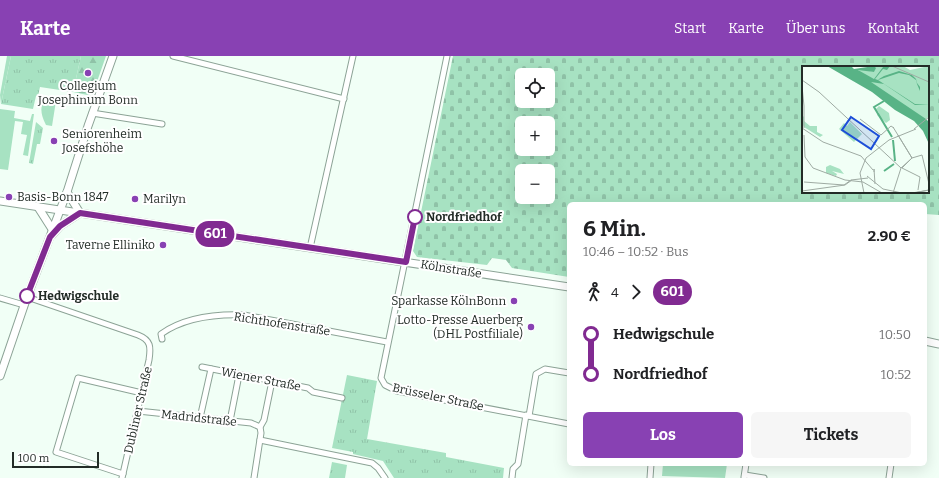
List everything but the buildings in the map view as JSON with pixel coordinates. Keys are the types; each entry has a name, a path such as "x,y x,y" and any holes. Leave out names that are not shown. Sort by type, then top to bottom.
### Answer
{"main road":[{"path":"0,376 24,304 67,192 92,113 113,56"},
{"path":"50,237 60,226 80,213 67,192"},
{"name":"Kölnstraße","path":"0,201 567,287"},
{"path":"38,207 52,229"},
{"path":"927,342 939,344"}],"street":[{"path":"174,56 344,99"},
{"path":"310,248 353,56"},
{"name":"Brüsseler Straße","path":"447,56 406,262 387,342 381,378 385,385 391,390 567,424"},
{"path":"92,113 162,124"},
{"name":"Dubliner Straße","path":"27,297 138,335 149,341 151,349 123,476"},
{"path":"0,298 24,304"},
{"name":"Richthofenstraße","path":"162,339 161,334 178,325 191,320 222,314 244,315 387,342"},
{"name":"Wiener Straße","path":"202,367 308,388 313,392 342,398"},
{"path":"200,418 211,369"},
{"path":"512,478 513,469 518,464 536,374 545,369 567,373"},
{"path":"230,421 239,375"},
{"path":"123,476 56,452 78,378 142,393"},
{"path":"254,478 260,440 260,427 264,420 272,381"},
{"name":"Madridstraße","path":"138,411 252,423 260,427"},
{"path":"260,440 372,463 378,468 385,478"},
{"path":"650,478 651,466"},
{"path":"746,466 745,476 764,478"},
{"path":"889,478 891,466"}],"green space":[{"path":"7,56 11,56 1,104 0,95"},
{"path":"11,56 81,56 73,92 40,87 33,109 1,104"},
{"name":"Collegium Josephinum Bonn","path":"81,56 106,56 92,96 73,92"},
{"name":"Nordfriedhof","path":"453,56 939,56 939,215 927,214 927,202 567,202 567,277 512,268 506,260 492,258 487,265 417,257 413,251"},
{"path":"44,100 56,101 52,126 46,125 42,116 41,110"},
{"path":"0,109 15,111 14,118 30,121 32,114 34,114 28,156 23,155 27,135 21,134 23,122 15,121 8,170 0,169"},
{"path":"36,122 43,128 40,144 37,144 33,164 29,163"},
{"path":"347,375 377,381 367,439 446,453 446,457 504,468 503,478 394,478 383,461 353,454 353,452 332,448"},
{"path":"332,462 347,465 345,478 329,478"},
{"path":"663,466 727,466 725,478 662,476"}],"bus line":[{"name":"601","path":"27,296 50,237 60,226 80,213 406,262 415,217"}],"place":[{"name":"Collegium Josephinum Bonn","path":"88,73"},
{"name":"Seniorenheim Josefshöhe","path":"54,141"},
{"name":"Basis-Bonn 1847","path":"9,197"},
{"name":"Marilyn","path":"135,199"},
{"name":"Nordfriedhof","path":"415,217"},
{"name":"Taverne Elliniko","path":"163,245"},
{"name":"Hedwigschule","path":"27,296"},
{"name":"Sparkasse KölnBonn","path":"514,301"},
{"name":"Lotto-Presse Auerberg (DHL Postfiliale)","path":"531,327"}]}
